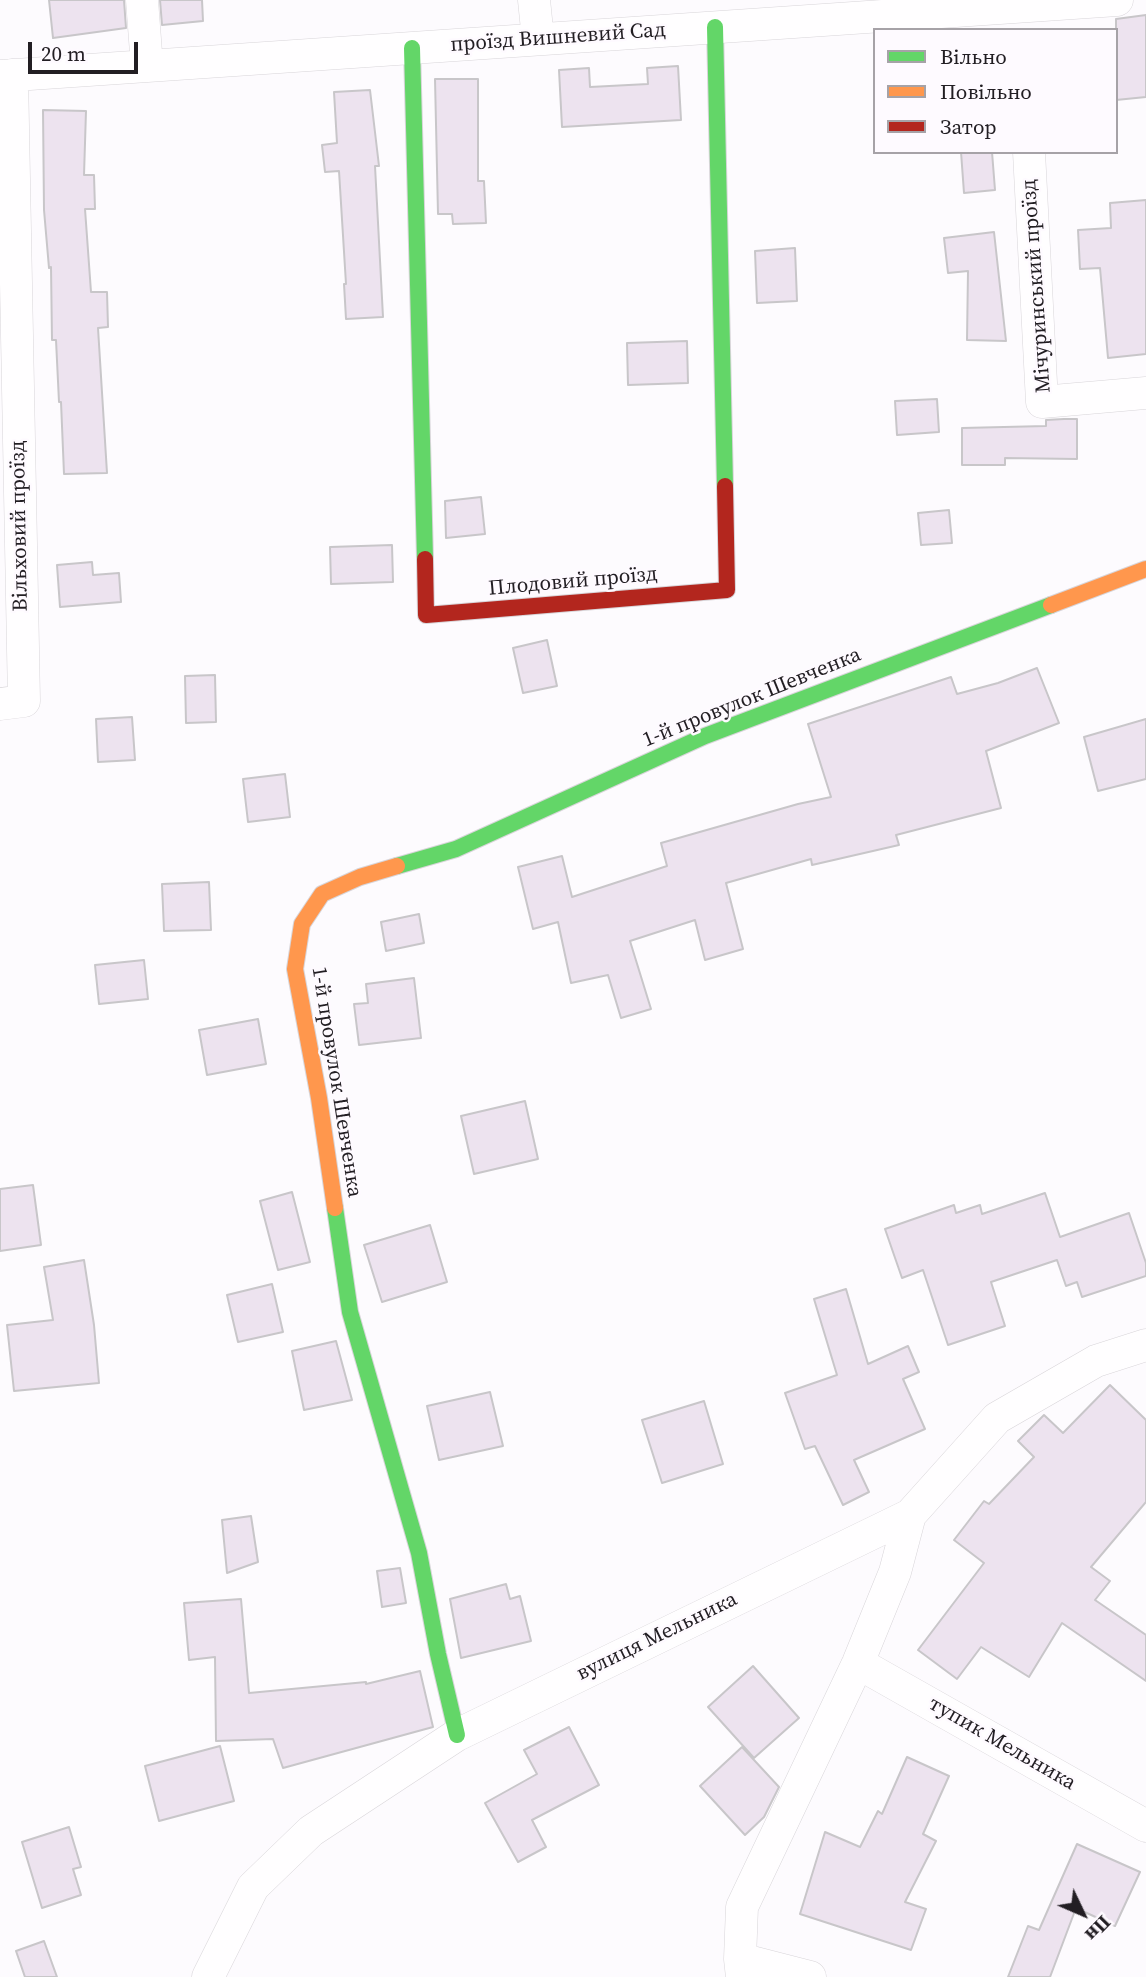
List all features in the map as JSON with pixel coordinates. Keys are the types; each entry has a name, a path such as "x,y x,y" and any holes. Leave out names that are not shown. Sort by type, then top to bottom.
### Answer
{"street":[{"path":"142,0 147,66"},
{"path":"534,0 538,39"},
{"name":"проїзд Вишневий Сад","path":"6,76 715,27 919,7 1022,18 1116,0"},
{"name":"Плодовий проїзд","path":"412,48 426,615 727,590 715,27"},
{"name":"Вільховий проїзд","path":"0,704 24,701 6,76"},
{"name":"Мічуринський проїзд","path":"1028,154 1042,402 1146,393"},
{"name":"1-й провулок Шевченка","path":"457,1734 438,1654 419,1553 350,1312 319,1098 295,969 302,924 322,894 360,877 456,849 705,736 1146,569"},
{"name":"вулиця Мельника","path":"208,1977 253,1887 311,1831 457,1734 909,1516 997,1418 1097,1361 1146,1345"},
{"path":"810,1977 741,1968 742,1907 858,1663 895,1572 909,1516"},
{"name":"тупик Мельника","path":"858,1663 1146,1826"}],"building":[{"path":"49,0 124,0 126,28 53,38"},
{"path":"160,0 202,0 203,21 162,25"},
{"path":"1146,15 1146,97 1118,100 1116,19"},
{"path":"678,66 681,120 562,127 559,70 589,68 590,87 648,84 647,68"},
{"path":"435,79 478,79 478,181 484,181 486,223 453,224 452,214 438,214"},
{"path":"370,90 379,166 375,166 383,317 346,319 339,171 325,172 322,145 337,143 334,92"},
{"path":"43,110 86,111 84,175 94,175 95,209 85,209 91,292 107,292 108,327 98,328 107,473 64,474 56,340 52,340 51,267 49,268 44,210"},
{"path":"961,154 992,154 995,190 964,193"},
{"path":"1146,200 1146,354 1108,358 1100,268 1080,269 1078,230 1111,228 1110,203"},
{"path":"994,232 1006,341 967,340 968,271 948,273 944,238"},
{"path":"795,248 797,301 757,303 755,251"},
{"path":"687,341 688,383 628,385 627,343"},
{"path":"937,399 939,432 897,435 895,401"},
{"path":"1077,419 1077,459 1005,458 1005,465 962,465 962,428 1046,426 1046,420"},
{"path":"481,497 485,534 446,538 445,501"},
{"path":"949,510 952,543 921,545 918,513"},
{"path":"392,545 393,582 331,584 330,547"},
{"path":"92,562 93,575 119,573 121,602 60,607 57,565"},
{"path":"547,640 557,686 523,693 513,648"},
{"path":"1037,668 1059,723 986,751 1001,808 896,835 899,845 812,865 811,859 726,883 743,949 705,960 695,920 630,941 651,1009 621,1018 608,975 571,983 558,922 533,929 518,867 562,856 572,897 667,866 661,843 831,797 808,724 951,677 957,694 998,683"},
{"path":"215,675 216,722 186,723 185,676"},
{"path":"132,717 135,760 98,762 96,719"},
{"path":"1146,719 1146,779 1098,791 1084,737"},
{"path":"285,774 290,817 248,822 243,779"},
{"path":"209,882 211,930 164,931 162,884"},
{"path":"419,914 424,943 386,951 381,922"},
{"path":"144,960 148,999 99,1004 95,965"},
{"path":"414,978 421,1038 359,1045 354,1004 368,1003 366,984"},
{"path":"258,1019 266,1064 207,1075 199,1030"},
{"path":"525,1101 538,1159 474,1174 461,1116"},
{"path":"33,1185 41,1245 0,1251 0,1189"},
{"path":"292,1192 310,1262 278,1270 260,1201"},
{"path":"1045,1193 1060,1237 1129,1213 1146,1263 1146,1276 1082,1297 1077,1282 1066,1286 1057,1260 991,1282 1005,1326 948,1345 923,1270 902,1278 885,1229 954,1205 956,1213 980,1205 982,1214"},
{"path":"430,1225 447,1282 382,1302 364,1245"},
{"path":"84,1260 99,1383 14,1391 7,1325 53,1320 44,1267"},
{"path":"272,1284 283,1332 238,1342 227,1295"},
{"path":"846,1289 868,1364 908,1346 919,1372 903,1379 925,1429 854,1460 869,1492 843,1505 815,1446 805,1449 785,1393 837,1375 814,1299"},
{"path":"336,1341 352,1400 304,1410 292,1351"},
{"path":"1110,1385 1146,1420 1146,1502 1091,1567 1110,1581 1095,1600 1146,1635 1146,1681 1062,1623 1029,1677 981,1647 957,1679 918,1650 984,1563 954,1540 984,1501 989,1504 1034,1457 1018,1441 1044,1415 1063,1433"},
{"path":"490,1392 503,1446 439,1460 427,1406"},
{"path":"704,1401 723,1464 662,1483 642,1420"},
{"path":"251,1516 258,1562 227,1573 222,1520"},
{"path":"400,1568 406,1603 382,1607 377,1571"},
{"path":"506,1584 510,1599 520,1596 531,1641 461,1658 450,1599"},
{"path":"241,1599 249,1693 366,1684 420,1671 433,1727 283,1768 273,1739 216,1741 215,1657 189,1660 184,1603"},
{"path":"753,1666 799,1718 754,1758 708,1707"},
{"path":"569,1727 599,1785 532,1820 546,1847 518,1862 485,1803 537,1774 524,1750"},
{"path":"220,1746 234,1801 159,1821 145,1766"},
{"path":"742,1747 779,1787 764,1817 745,1835 700,1786"},
{"path":"907,1757 949,1776 923,1834 936,1841 905,1902 926,1909 911,1950 800,1914 825,1832 860,1847 878,1811 882,1814"},
{"path":"69,1827 81,1867 73,1869 81,1895 42,1908 22,1842"},
{"path":"1077,1844 1140,1872 1115,1926 1076,1908 1050,1977 1008,1977 1028,1926 1039,1930"},
{"path":"44,1941 57,1977 25,1977 16,1951"}],"traffic: fast":[{"path":"715,27 725,486"},
{"path":"412,48 425,559"},
{"path":"397,866 456,849 705,736 1051,605"},
{"path":"335,1208 350,1312 419,1553 457,1735"}],"traffic: slow":[{"path":"1051,605 1146,569"},
{"path":"335,1208 319,1098 295,969 302,924 322,894 360,877 397,866"}],"traffic: jam":[{"path":"425,559 426,615 727,590 725,486"}]}
